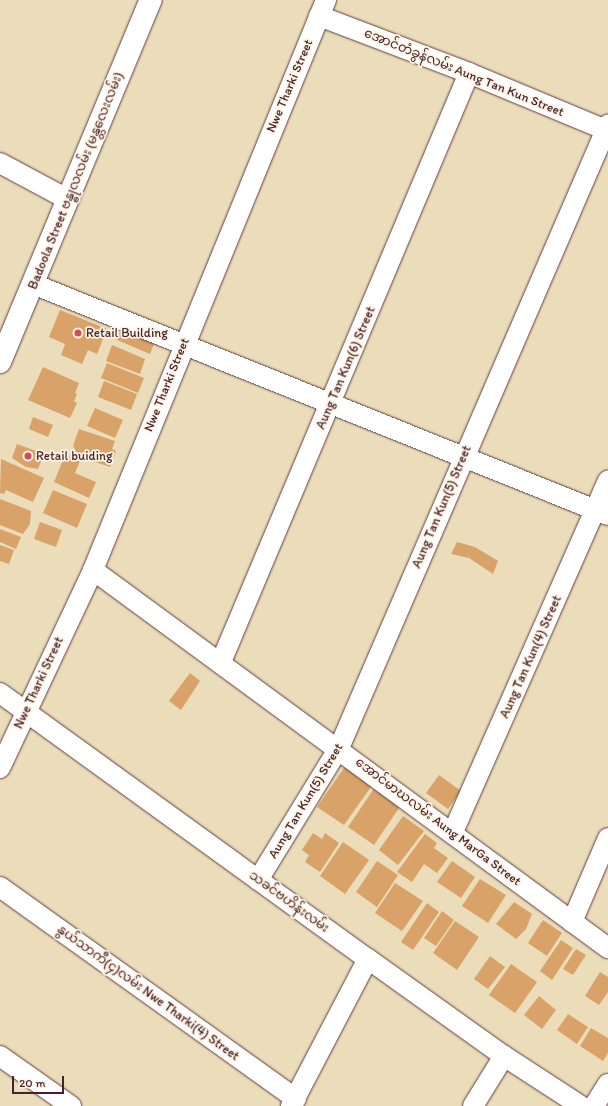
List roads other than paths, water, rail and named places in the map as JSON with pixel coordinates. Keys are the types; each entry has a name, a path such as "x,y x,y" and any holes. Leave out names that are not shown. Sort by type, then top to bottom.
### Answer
{"street":[{"name":"Badoola Street ဗန္ဓုလလမ်း (မန္တလေးလမ်း)","path":"0,362 151,0"},
{"name":"အောင်တံခွန်လမ်း Aung Tan Kun Street","path":"323,8 470,73 607,129"},
{"name":"Nwe Tharki Street","path":"0,768 93,570 183,345 323,8"},
{"name":"Aung Tan Kun(6) Street","path":"221,662 470,73"},
{"name":"Aung Tan Kun(5) Street","path":"258,880 339,748 463,457 607,129"},
{"path":"0,163 67,199"},
{"path":"33,284 330,405 602,512"},
{"name":"Aung Tan Kun(4) Street","path":"453,832 602,512 608,481"},
{"name":"အောင်မာဃလမ်း Aung MarGa Street","path":"93,570 339,748 608,948"},
{"name":"သခင်ဗဟိန်းလမ်း","path":"0,693 25,713 504,1056 581,1106"},
{"path":"572,922 608,838"},
{"name":"နွယ်သာကီ(၄)လမ်း Nwe Tharki(4) Street","path":"0,887 294,1102"},
{"path":"294,1102 368,959"},
{"path":"0,1056 71,1106"},
{"path":"473,1106 504,1056"},
{"path":"594,1106 608,1084"}],"place":[{"name":"Retail Building","path":"78,333"},
{"name":"Retail buiding","path":"28,456"}]}
